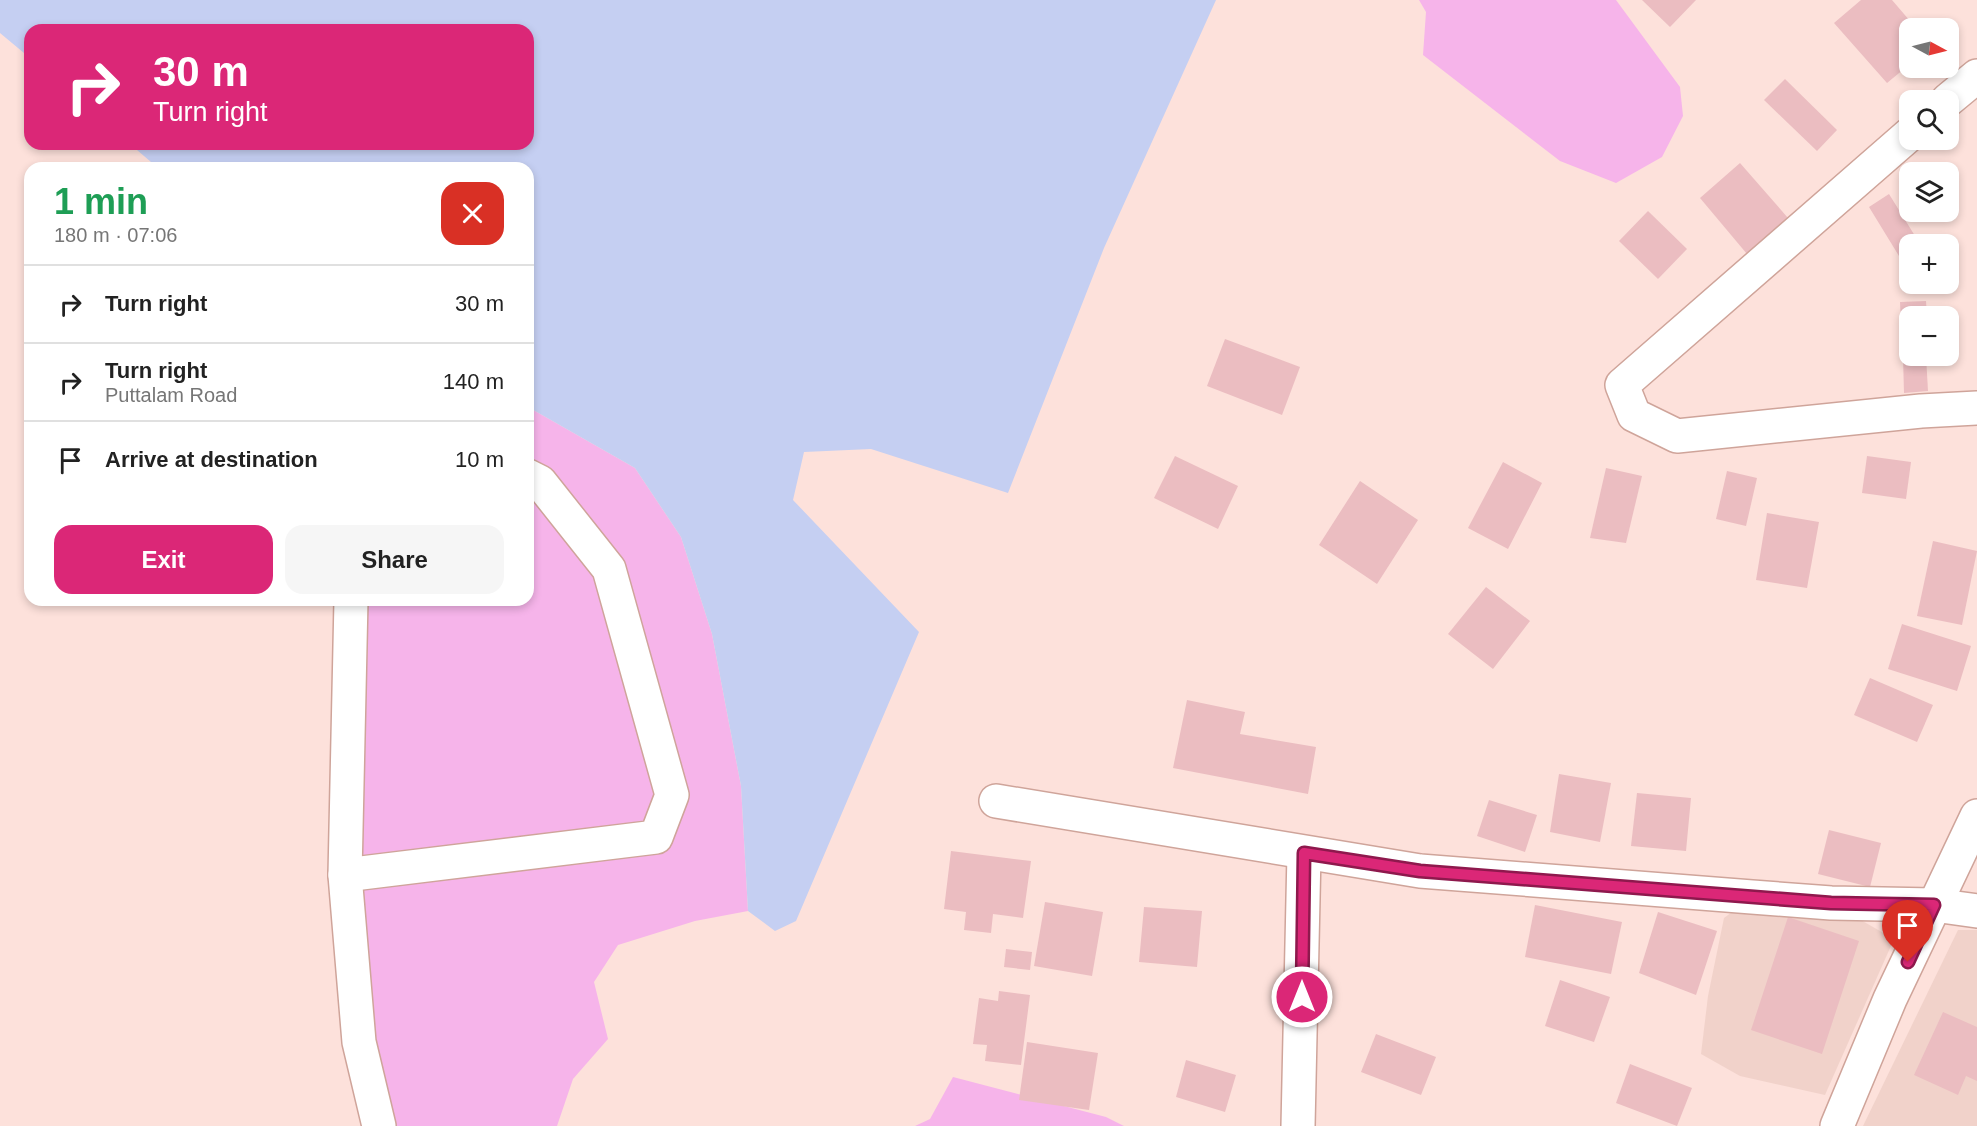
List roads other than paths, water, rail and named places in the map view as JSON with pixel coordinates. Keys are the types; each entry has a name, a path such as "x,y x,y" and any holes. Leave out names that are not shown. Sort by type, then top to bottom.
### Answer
{"main road":[{"path":"1959,91 1977,76"},
{"path":"1899,144 1622,385 1634,415 1677,436 1921,411 1977,408"},
{"path":"345,875 656,837 672,795 609,568 540,482 534,479"},
{"path":"351,606 345,875 359,1042 379,1126"},
{"path":"996,801 1420,871 1808,902 1934,905 1977,911"},
{"path":"1837,1126 1890,999 1977,816"},
{"path":"1298,1126 1304,853"}],"water":[{"path":"0,0 1216,0 1104,248 1008,493 871,449 804,452 793,500 919,632 796,921 775,931 748,911 741,786 712,634 681,537 635,468 534,410 534,162 151,162 137,150 534,150 534,24 24,24 24,53 0,33"}]}
